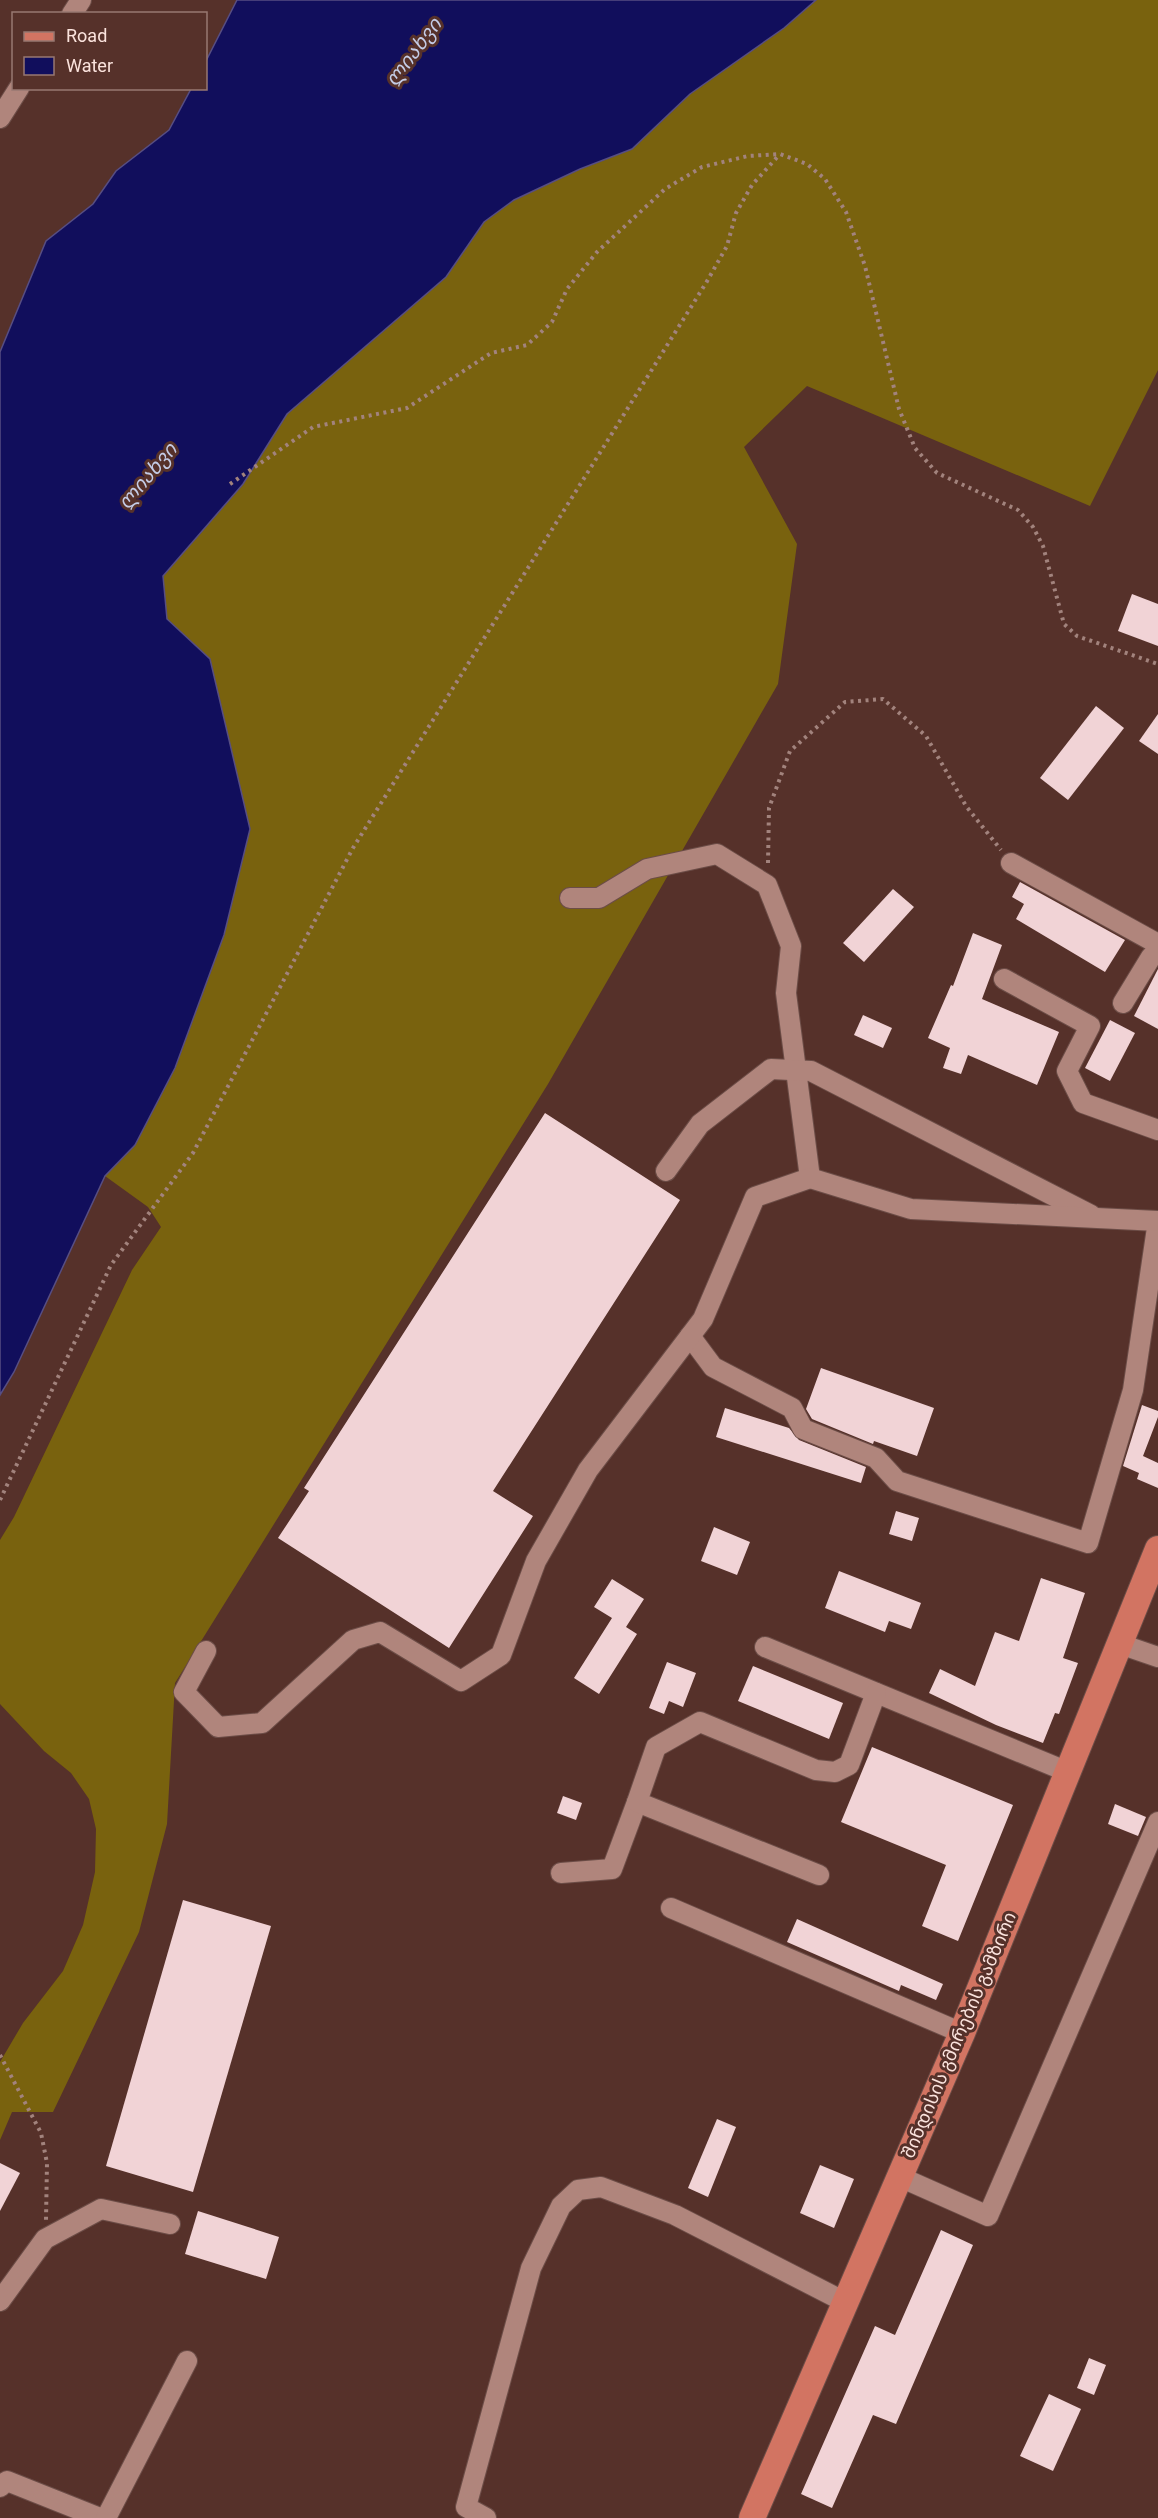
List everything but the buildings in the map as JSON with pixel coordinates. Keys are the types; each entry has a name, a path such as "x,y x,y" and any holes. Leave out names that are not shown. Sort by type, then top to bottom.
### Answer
{"main road":[{"name":"შინდისის გმირების გამზირი","path":"752,2518 962,2032 1158,1549"}],"street":[{"path":"2,110 17,90"},
{"path":"570,898 598,898 647,869 717,854 767,885 791,946 786,993 810,1178"},
{"path":"1011,863 1156,953 1123,1003"},
{"path":"1004,979 1090,1026 1067,1071 1083,1103 1158,1130"},
{"path":"666,1171 700,1124 771,1069 811,1071 1099,1219"},
{"path":"206,1651 184,1692 218,1727 262,1723 353,1640 380,1632 461,1681 501,1655 536,1561 588,1470 702,1319 755,1197 810,1178 911,1209 1158,1221 1133,1390 1088,1542 897,1481 876,1458 803,1429 792,1408 713,1367 690,1336"},
{"path":"1120,1644 1158,1657"},
{"path":"765,1647 1068,1772"},
{"path":"561,1873 612,1869 656,1747 700,1722 816,1770 835,1772 849,1765 876,1693"},
{"path":"637,1802 819,1875"},
{"path":"900,2176 988,2216 1158,1822"},
{"path":"671,1908 962,2032"},
{"path":"486,2518 466,2507 531,2268 561,2206 578,2190 601,2187 675,2215 845,2302"},
{"path":"0,2301 45,2239 101,2209 170,2224"},
{"path":"106,2518 187,2361"},
{"path":"0,2487 7,2481 100,2518"}],"path":[{"path":"0,1500 111,1264 193,1153 353,848 706,283 727,246 736,213 752,185 780,154"},
{"path":"230,484 313,428 407,408 491,353 527,345 552,322 567,289 597,252 665,189 702,167 748,156 780,154 807,164 825,179 846,212 865,266 899,409 915,448 937,473 1018,510 1033,527 1043,546 1064,624 1077,636 1158,664"},
{"path":"767,885 769,808 790,751 845,702 883,699 926,736 966,806 1011,863"},
{"path":"0,2055 41,2133 46,2163 45,2239"}],"shaded area":[{"path":"816,0 1158,0 1158,370 1090,506 807,386 744,447 797,544 778,684 548,1084 175,1683 167,1824 139,1932 53,2112 12,2112 0,2140 0,2062 23,2023 63,1971 83,1925 95,1872 96,1829 89,1799 71,1773 44,1751 0,1704 0,1540 14,1517 132,1270 161,1227 148,1207 105,1176 135,1145 175,1068 224,935 210,659 167,619 163,576 243,484 287,414 446,277 484,222 514,200 580,169 632,149 690,94 784,28"}],"water":[{"name":"ლიახვი","path":"237,0 816,0 784,28 690,94 632,149 580,169 514,200 484,222 446,277 287,414 243,484 163,576 167,619 210,659 250,829 224,935 175,1068 135,1145 105,1176 14,1372 0,1395 0,352 46,241 93,204 116,171 169,130 190,90 207,90 207,59"}]}
